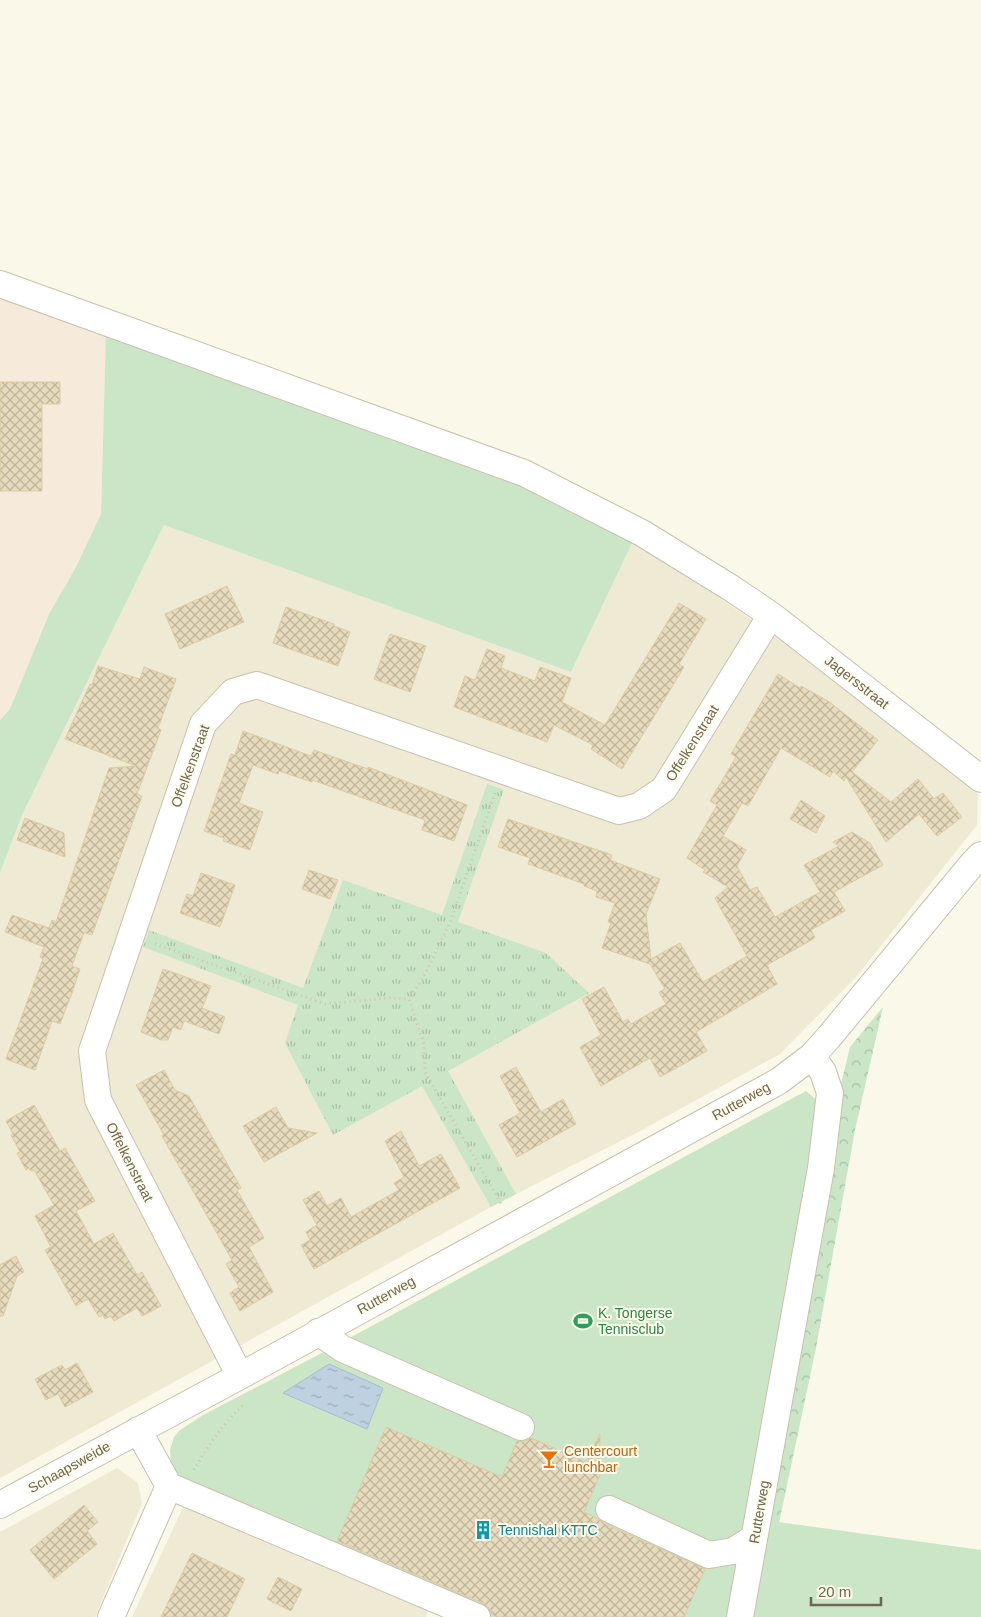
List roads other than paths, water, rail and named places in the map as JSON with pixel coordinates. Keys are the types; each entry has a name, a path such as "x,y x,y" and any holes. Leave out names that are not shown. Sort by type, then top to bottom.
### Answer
{"street":[{"name":"Jagersstraat","path":"0,284 524,473 642,534 731,588 771,615 981,779"},
{"name":"Offelkenstraat","path":"240,1376 98,1100 92,1051 203,724 233,692 257,685 618,811 639,806 664,788 771,615"},
{"name":"Rutterweg","path":"138,1430 778,1081 812,1056 829,1038 981,855"},
{"name":"Rutterweg","path":"740,1617 821,1168 830,1093 824,1072 812,1056"},
{"path":"318,1332 344,1349 521,1427"},
{"path":"138,1430 169,1486 477,1617"},
{"name":"Schaapsweide","path":"0,1505 138,1430"},
{"path":"111,1617 169,1486"},
{"path":"609,1509 709,1554 733,1551 754,1538"}],"water":[{"path":"329,1364 383,1388 367,1429 283,1393"}],"place":[{"name":"K. Tongerse Tennisclub","path":"583,1321"},
{"name":"Centercourt lunchbar","path":"549,1459"},
{"name":"Tennishal KTTC","path":"483,1530"}]}
